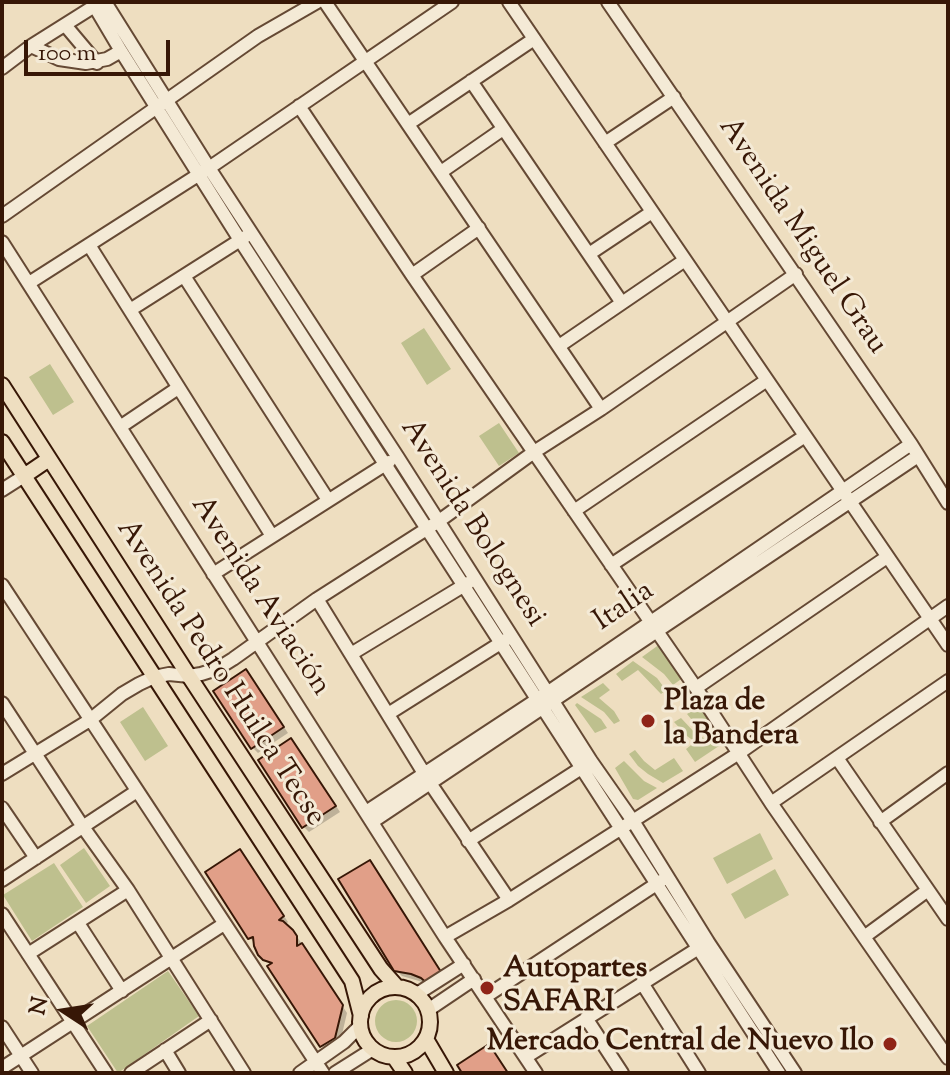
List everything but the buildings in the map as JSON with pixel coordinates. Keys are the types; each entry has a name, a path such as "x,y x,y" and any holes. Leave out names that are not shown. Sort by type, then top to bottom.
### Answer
{"main road":[{"name":"Avenida Pedro Huilca Tecse","path":"3,389 381,969 397,987"},
{"name":"Avenida Pedro Huilca Tecse","path":"2,442 352,981 361,1021"},
{"path":"24,476 49,459"},
{"path":"397,987 417,994 430,1019 426,1039 413,1053 404,1056 380,1054 363,1035 361,1021 364,1007 378,992 387,988 397,987"},
{"path":"426,1039 446,1073"},
{"path":"394,1057 405,1073"}],"street":[{"path":"2,216 258,36 317,2"},
{"path":"325,2 601,409"},
{"path":"29,283 204,171 452,2"},
{"path":"509,2 948,645"},
{"name":"Avenida Miguel Grau","path":"608,2 796,274 948,503"},
{"path":"4,62 98,3"},
{"name":"Avenida Bolognesi","path":"98,3 121,51 161,104"},
{"name":"Avenida Bolognesi","path":"98,3 246,236 385,464 427,529 470,582"},
{"path":"65,25 97,63"},
{"path":"408,124 534,39"},
{"path":"31,46 70,62 97,63 121,51"},
{"path":"471,81 622,303"},
{"path":"605,143 674,97"},
{"path":"299,106 771,803 948,1058"},
{"path":"441,172 503,129"},
{"path":"589,254 652,212"},
{"path":"412,275 479,228"},
{"path":"130,310 246,236"},
{"name":"Avenida Bolognesi","path":"246,236 439,521 470,582 586,764 621,828 662,880 779,1073"},
{"name":"Avenida Aviación","path":"2,242 445,937 536,1073"},
{"path":"89,245 272,536"},
{"path":"559,346 685,260"},
{"path":"2,774 90,720 122,694 154,677 169,674 189,676 217,669 317,599 439,521 534,452 796,274"},
{"path":"184,276 328,500"},
{"path":"574,511 767,380"},
{"path":"120,427 178,388"},
{"path":"611,565 805,436"},
{"name":"Italia","path":"369,817 915,450"},
{"path":"213,574 397,456"},
{"path":"2,490 24,476"},
{"path":"696,688 887,557"},
{"path":"351,654 470,582"},
{"path":"2,585 319,1068"},
{"path":"317,599 427,778 509,900"},
{"path":"445,937 509,900 739,753 948,606"},
{"path":"388,714 506,639"},
{"path":"771,803 948,681"},
{"path":"2,703 128,890 244,1073"},
{"path":"837,758 948,919"},
{"path":"468,841 586,764"},
{"name":"Avenida Bolognesi","path":"586,764 633,821 662,880"},
{"path":"880,822 946,778"},
{"path":"2,880 137,791"},
{"path":"2,808 36,858"},
{"path":"485,997 662,880"},
{"path":"28,954 128,890"},
{"path":"864,937 928,890"},
{"path":"2,914 106,1073"},
{"path":"78,923 122,991"},
{"path":"2,1068 224,924"},
{"path":"526,1057 703,945"},
{"name":"Avenida Bolognesi","path":"703,945 795,1073"},
{"path":"417,994 464,964"},
{"path":"428,1010 474,979"},
{"path":"642,983 699,1073"},
{"path":"586,1018 622,1073"},
{"path":"131,1073 211,1020"},
{"path":"300,1073 319,1068 361,1021"},
{"path":"2,1027 32,1073"},
{"path":"335,1073 373,1049"},
{"path":"165,1050 179,1073"}],"green space":[{"path":"424,328 451,369 427,385 401,343"},
{"path":"50,364 74,402 53,415 29,377"},
{"path":"499,423 519,453 499,466 479,436"},
{"path":"660,644 684,677 673,685 642,657"},
{"path":"633,661 657,678 666,690 661,694 638,670 622,681 616,674"},
{"path":"603,683 610,690 599,698 620,721 614,724 604,712 581,697"},
{"path":"577,703 601,719 607,728 595,733 575,705"},
{"path":"703,704 723,740 708,734 687,714"},
{"path":"143,707 168,746 145,761 120,722"},
{"path":"681,718 696,734 719,746 695,762 686,749 695,742 674,722"},
{"path":"635,750 655,770 674,758 683,771 663,783 638,766 629,754"},
{"path":"624,761 644,781 657,788 638,800 633,799 615,768"},
{"path":"760,833 773,859 727,884 713,858"},
{"path":"84,848 110,886 86,903 60,865"},
{"path":"54,863 83,907 32,941 3,895"},
{"path":"775,869 789,895 745,919 731,894"},
{"path":"168,971 199,1016 118,1073 87,1026"},
{"path":"396,1000 411,1006 417,1021 411,1036 396,1042 381,1036 375,1021 381,1006"}],"place":[{"name":"Plaza de la Bandera","path":"648,721"},
{"name":"Autopartes SAFARI","path":"487,988"},
{"name":"Mercado Central de Nuevo Ilo","path":"890,1044"}]}
